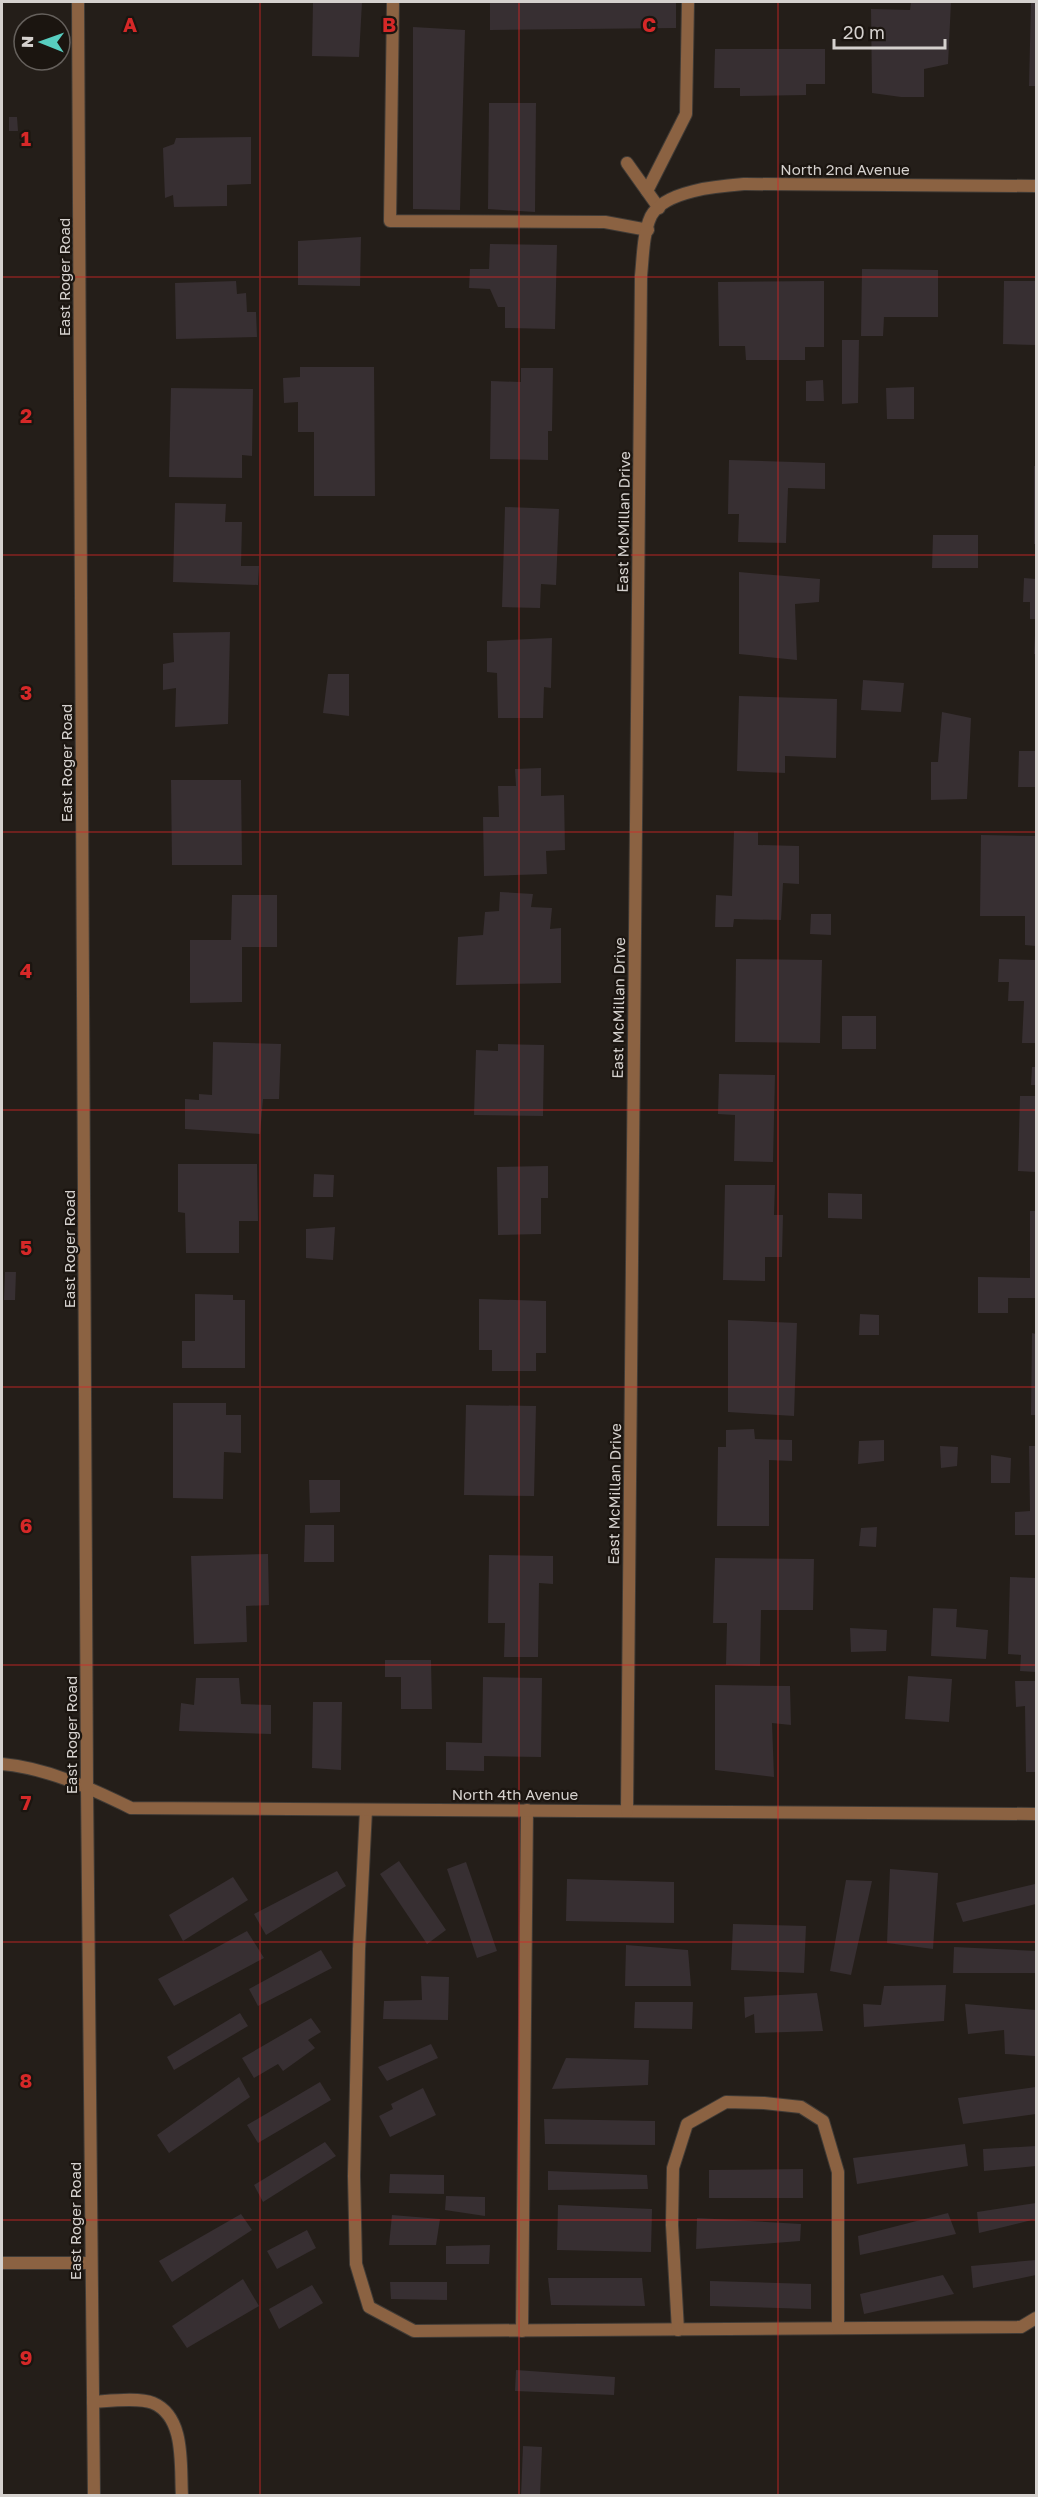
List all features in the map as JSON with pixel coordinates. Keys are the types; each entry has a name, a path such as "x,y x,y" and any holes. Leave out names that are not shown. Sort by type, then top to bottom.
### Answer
{"street":[{"name":"East Roger Road","path":"78,2 87,1787 94,2496"},
{"path":"393,2 390,221 605,222 648,230"},
{"path":"647,191 687,114 688,2"},
{"path":"627,163 658,208"},
{"name":"North 2nd Avenue","path":"658,208 681,195 707,187 745,184 1036,186"},
{"name":"East McMillan Drive","path":"627,1811 641,276 648,230 652,216 658,208"},
{"name":"North 4th Avenue","path":"2,1764 21,1766 87,1787 131,1808 1036,1814"},
{"path":"366,1810 359,1949 354,2176 356,2264 369,2307 414,2331 1021,2327 1036,2318"},
{"path":"522,2331 526,1810"},
{"path":"678,2330 672,2225 673,2168 687,2124 726,2102 801,2107 823,2121 838,2172 838,2328"},
{"path":"2,2263 91,2263"},
{"path":"93,2402 123,2400 152,2402 168,2413 177,2430 182,2496"}],"building":[{"path":"313,2 362,2 359,57 312,56"},
{"path":"490,2 676,2 676,28 490,30"},
{"path":"911,2 951,2 948,64 924,69 924,97 872,93 871,9 910,10"},
{"path":"1031,2 1036,2 1036,86 1029,86"},
{"path":"413,27 465,30 460,210 413,209"},
{"path":"715,49 825,49 825,84 806,84 806,95 740,96 740,88 714,88"},
{"path":"489,103 536,103 535,212 488,209"},
{"path":"9,117 17,117 18,131 9,131"},
{"path":"251,137 251,184 227,185 227,206 174,207 173,195 165,198 163,148 174,144 176,138"},
{"path":"361,237 360,286 298,285 298,241"},
{"path":"490,244 557,245 555,329 505,328 505,307 498,307 490,289 469,288 470,269 489,269"},
{"path":"862,269 938,270 938,317 884,317 883,336 861,336"},
{"path":"236,281 237,294 246,293 247,312 256,312 257,337 176,339 175,283"},
{"path":"824,281 824,347 805,347 805,360 746,360 745,346 719,346 718,282"},
{"path":"1004,281 1036,281 1036,345 1003,344"},
{"path":"842,340 859,340 858,403 842,404"},
{"path":"300,367 374,367 375,496 314,496 314,432 298,432 298,402 284,403 283,378 300,377"},
{"path":"521,368 553,368 552,431 548,431 548,460 490,459 491,381 521,382"},
{"path":"823,380 824,401 806,401 806,381"},
{"path":"914,387 914,419 887,419 886,388"},
{"path":"171,388 253,389 252,456 242,455 242,478 169,477"},
{"path":"729,460 825,463 825,489 788,488 786,543 738,542 739,514 728,514"},
{"path":"1034,466 1036,466 1036,544 1034,544"},
{"path":"175,503 226,504 225,522 242,522 241,566 259,566 258,585 173,582"},
{"path":"505,507 559,509 556,585 541,584 540,608 502,607"},
{"path":"933,535 978,535 978,568 932,568"},
{"path":"739,572 820,579 819,602 795,604 797,660 739,654"},
{"path":"1024,578 1036,579 1036,619 1030,619 1030,602 1023,602"},
{"path":"230,632 228,724 175,727 176,688 163,690 163,664 174,662 173,633"},
{"path":"1035,635 1036,654 1034,654"},
{"path":"552,638 551,688 544,687 543,718 498,718 497,673 487,672 487,641"},
{"path":"328,674 349,674 349,716 323,713"},
{"path":"863,680 904,683 901,712 861,710"},
{"path":"739,696 837,699 836,758 785,756 785,773 737,771"},
{"path":"942,712 971,718 967,799 931,800 931,762 938,762"},
{"path":"1019,751 1036,751 1036,787 1018,787"},
{"path":"541,768 541,796 564,795 565,850 546,851 547,874 484,876 483,817 499,817 498,786 516,786 515,769"},
{"path":"171,780 241,780 242,865 172,865"},
{"path":"734,831 758,832 758,845 799,846 799,884 783,883 781,920 734,919 733,927 715,927 716,895 732,896"},
{"path":"981,835 1036,836 1036,946 1025,945 1025,916 980,916"},
{"path":"500,892 533,894 531,907 552,908 550,929 561,928 561,983 456,985 458,937 483,935 485,912 499,911"},
{"path":"232,895 277,895 277,947 242,947 242,1002 190,1003 190,940 231,940"},
{"path":"811,914 831,914 831,935 810,934"},
{"path":"736,959 822,960 820,1043 735,1042"},
{"path":"999,959 1036,960 1036,1043 1022,1043 1024,1001 1008,1001 1009,982 998,982"},
{"path":"842,1016 876,1016 876,1049 842,1049"},
{"path":"213,1042 281,1044 279,1099 263,1099 260,1134 185,1129 185,1099 199,1100 199,1094 212,1095"},
{"path":"498,1044 544,1045 543,1116 474,1115 476,1050 498,1051"},
{"path":"1032,1067 1036,1067 1036,1085 1031,1085"},
{"path":"719,1074 775,1075 773,1162 734,1161 735,1115 718,1114"},
{"path":"1020,1096 1036,1096 1036,1172 1018,1171"},
{"path":"178,1164 257,1164 258,1221 239,1221 239,1253 186,1253 185,1213 178,1212"},
{"path":"548,1166 548,1198 541,1198 541,1234 498,1235 497,1167"},
{"path":"314,1174 334,1175 333,1197 313,1197"},
{"path":"725,1185 775,1185 774,1215 783,1215 782,1257 765,1257 765,1281 723,1280"},
{"path":"828,1193 862,1194 862,1219 828,1218"},
{"path":"1030,1211 1036,1211 1036,1298 1008,1298 1008,1313 978,1313 978,1277 1030,1278"},
{"path":"335,1227 333,1260 306,1258 306,1229"},
{"path":"5,1272 16,1272 15,1300 4,1300"},
{"path":"195,1294 233,1295 233,1300 245,1300 245,1368 182,1368 182,1341 195,1341"},
{"path":"479,1299 546,1301 546,1353 536,1353 536,1371 492,1371 492,1350 479,1350"},
{"path":"860,1314 879,1315 879,1335 859,1335"},
{"path":"728,1320 797,1323 794,1416 728,1412"},
{"path":"1032,1333 1036,1334 1036,1415 1031,1415"},
{"path":"173,1403 226,1403 226,1415 241,1415 241,1453 224,1452 223,1499 173,1498"},
{"path":"466,1405 536,1406 534,1496 464,1495"},
{"path":"754,1429 755,1439 792,1440 792,1461 769,1460 769,1526 717,1526 718,1447 726,1447 726,1430"},
{"path":"884,1440 884,1461 858,1464 859,1441"},
{"path":"940,1446 958,1447 957,1466 941,1468"},
{"path":"1029,1446 1036,1446 1036,1535 1015,1535 1015,1512 1030,1511"},
{"path":"991,1455 1011,1458 1010,1483 991,1483"},
{"path":"309,1480 340,1480 340,1512 310,1513"},
{"path":"305,1525 334,1525 334,1562 304,1562"},
{"path":"877,1527 876,1547 859,1546 861,1528"},
{"path":"268,1554 269,1605 246,1606 247,1642 194,1644 191,1556"},
{"path":"489,1555 553,1556 553,1584 539,1583 538,1657 504,1657 505,1623 488,1623"},
{"path":"715,1558 814,1559 813,1610 761,1610 760,1666 726,1665 727,1623 713,1623"},
{"path":"1010,1577 1036,1578 1036,1672 1020,1671 1021,1655 1008,1654"},
{"path":"933,1608 957,1609 956,1627 988,1630 986,1659 931,1656"},
{"path":"850,1628 887,1630 886,1651 851,1652"},
{"path":"385,1660 431,1660 432,1709 401,1709 401,1677 385,1677"},
{"path":"908,1676 952,1679 949,1722 905,1719"},
{"path":"483,1677 542,1678 541,1757 484,1756 484,1771 446,1770 446,1742 482,1743"},
{"path":"196,1678 239,1678 241,1704 271,1705 271,1734 179,1731 181,1703 194,1705"},
{"path":"1015,1681 1036,1681 1036,1772 1026,1772 1025,1706 1016,1707"},
{"path":"715,1685 790,1686 791,1725 772,1723 774,1777 715,1770"},
{"path":"313,1702 342,1702 341,1770 312,1768"},
{"path":"399,1861 446,1930 427,1944 380,1874"},
{"path":"466,1862 497,1951 477,1958 447,1869"},
{"path":"890,1869 938,1873 933,1949 887,1943"},
{"path":"337,1871 346,1886 266,1935 254,1914"},
{"path":"233,1877 248,1900 183,1941 169,1915"},
{"path":"567,1879 674,1882 674,1923 566,1921"},
{"path":"846,1880 872,1881 851,1975 830,1971"},
{"path":"1035,1884 1036,1904 963,1922 956,1903"},
{"path":"733,1924 806,1926 804,1973 731,1970"},
{"path":"247,1931 264,1958 174,2006 158,1979"},
{"path":"626,1945 688,1950 691,1986 625,1986"},
{"path":"954,1947 1036,1951 1036,1973 953,1973"},
{"path":"321,1950 332,1968 258,2006 249,1989"},
{"path":"421,1976 449,1977 448,2020 383,2019 384,2001 422,2000"},
{"path":"946,1985 944,2021 864,2027 863,2004 881,2005 884,1986"},
{"path":"817,1993 823,2031 755,2033 754,2014 745,2018 744,1997"},
{"path":"635,2002 693,2002 692,2029 634,2028"},
{"path":"965,2004 1036,2010 1035,2056 1005,2054 1004,2030 968,2034"},
{"path":"240,2013 248,2026 174,2070 167,2057"},
{"path":"311,2018 321,2032 308,2040 315,2048 283,2071 278,2064 254,2078 242,2058"},
{"path":"431,2044 438,2058 387,2081 378,2067"},
{"path":"566,2058 649,2060 648,2085 552,2089"},
{"path":"239,2077 250,2097 169,2153 157,2135"},
{"path":"320,2082 331,2100 258,2143 247,2125"},
{"path":"1036,2087 1036,2114 963,2124 958,2098"},
{"path":"423,2088 436,2115 390,2137 379,2116 393,2109 391,2104"},
{"path":"544,2119 655,2121 655,2145 545,2144"},
{"path":"325,2142 336,2156 263,2202 254,2185"},
{"path":"965,2144 968,2166 857,2184 853,2158"},
{"path":"1036,2146 1036,2166 984,2171 983,2149"},
{"path":"803,2169 803,2198 709,2198 709,2170"},
{"path":"548,2171 647,2175 648,2189 548,2190"},
{"path":"390,2174 444,2175 444,2194 389,2193"},
{"path":"446,2196 485,2197 485,2216 445,2210"},
{"path":"1036,2203 1036,2219 979,2233 977,2212"},
{"path":"558,2205 652,2209 651,2252 557,2250"},
{"path":"948,2213 956,2234 860,2255 858,2236"},
{"path":"241,2214 252,2230 172,2282 159,2261"},
{"path":"392,2215 440,2219 436,2245 389,2245"},
{"path":"697,2218 801,2224 800,2241 696,2249"},
{"path":"307,2230 316,2248 277,2269 267,2251"},
{"path":"490,2245 489,2264 446,2264 446,2246"},
{"path":"1036,2260 1036,2275 973,2288 971,2266"},
{"path":"943,2275 954,2294 864,2314 860,2294"},
{"path":"548,2278 642,2278 645,2306 551,2305"},
{"path":"243,2279 259,2306 187,2348 172,2326"},
{"path":"710,2281 811,2284 811,2309 710,2306"},
{"path":"390,2282 447,2282 447,2300 391,2299"},
{"path":"312,2285 323,2303 279,2329 269,2309"},
{"path":"516,2370 615,2377 614,2395 515,2391"},
{"path":"523,2446 542,2447 540,2496 521,2496"}]}
